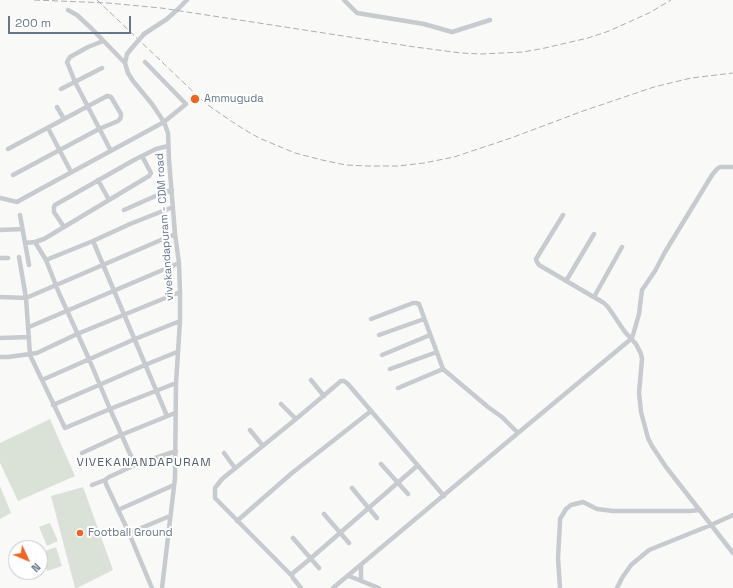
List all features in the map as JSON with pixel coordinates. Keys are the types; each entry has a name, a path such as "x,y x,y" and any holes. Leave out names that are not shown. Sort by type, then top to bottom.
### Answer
{"street":[{"path":"125,63 127,54 144,34 167,20 187,0"},
{"path":"344,0 357,13 424,24 452,32 490,20"},
{"path":"68,10 77,15 125,63"},
{"path":"103,41 70,57 67,62 75,82 111,151"},
{"path":"0,198 17,202 164,122 186,104 145,62"},
{"name":"vivekandapuram - CDM road","path":"125,63 128,73 152,104 164,122 168,133 175,234 179,263 180,321 177,352 175,413 176,451 174,485 162,588"},
{"path":"61,89 102,68"},
{"path":"8,149 107,96 111,98 121,116 118,121 13,175"},
{"path":"57,107 64,119"},
{"path":"48,128 71,172"},
{"path":"64,227 54,212 55,205 134,160 156,149 168,146"},
{"path":"26,243 44,239 149,176 151,173 142,156"},
{"path":"333,588 631,339 638,314 642,290 655,271 712,175 720,167 733,167"},
{"path":"98,180 109,200"},
{"path":"124,210 172,190"},
{"path":"46,260 173,207"},
{"path":"20,215 29,265"},
{"path":"563,215 536,259 536,262 604,303 636,344 641,354 642,364 639,393 640,412 648,438 662,462 678,484 733,553"},
{"path":"0,230 22,229"},
{"path":"0,297 26,298 175,234"},
{"path":"566,281 594,234"},
{"path":"93,241 167,416"},
{"path":"35,242 46,260 135,465"},
{"path":"594,297 622,247"},
{"path":"19,257 26,298 30,337 30,355 65,428 176,383"},
{"path":"0,258 8,258"},
{"path":"29,327 179,263"},
{"path":"0,356 30,355 36,353 77,334 180,292"},
{"path":"371,319 416,303 419,304 443,369 518,432"},
{"path":"379,335 424,319"},
{"path":"42,380 180,321"},
{"path":"382,355 430,334"},
{"path":"0,338 30,337"},
{"path":"54,404 177,352"},
{"path":"390,370 437,352"},
{"path":"398,388 443,369"},
{"path":"311,380 324,396"},
{"path":"301,588 292,576 215,498 215,488 222,479 235,468 342,381 344,381 371,411 444,496"},
{"path":"281,404 296,419"},
{"path":"237,521 292,473 371,411"},
{"path":"82,453 121,434 175,413"},
{"path":"250,430 263,446"},
{"path":"92,485 135,465 176,451"},
{"path":"224,453 235,468"},
{"path":"381,464 408,494"},
{"path":"292,576 293,573 417,466"},
{"path":"105,480 152,588"},
{"path":"118,510 174,485"},
{"path":"352,488 378,518"},
{"path":"560,588 558,552 560,519 566,509 571,505 583,502 597,509 613,511 700,510"},
{"path":"324,514 349,543"},
{"path":"617,588 631,565 649,550 711,526 733,515"},
{"path":"129,533 170,516"},
{"path":"293,538 319,568"},
{"path":"361,566 361,581"},
{"path":"349,576 379,588"}],"shaded area":[{"path":"50,419 75,476 18,501 0,463 0,443"},
{"path":"0,486 11,513 0,519"},
{"name":"Football Ground","path":"83,487 113,570 75,588 51,496"},
{"path":"50,523 58,541 48,546 48,540 44,540 39,527"},
{"path":"56,547 62,566 48,571 48,550"}],"railway":[{"path":"34,0 108,3 161,8 415,47 481,54 523,52 588,38 609,31 649,13 671,0"},
{"path":"97,0 205,103 231,121 259,138 295,153 346,165 398,166 454,157 654,87 691,78 733,73"}],"place":[{"name":"Ammuguda","path":"195,99"},
{"name":"Football Ground","path":"80,533"}],"district":[{"name":"VIVEKANANDAPURAM","path":"144,463"}]}
